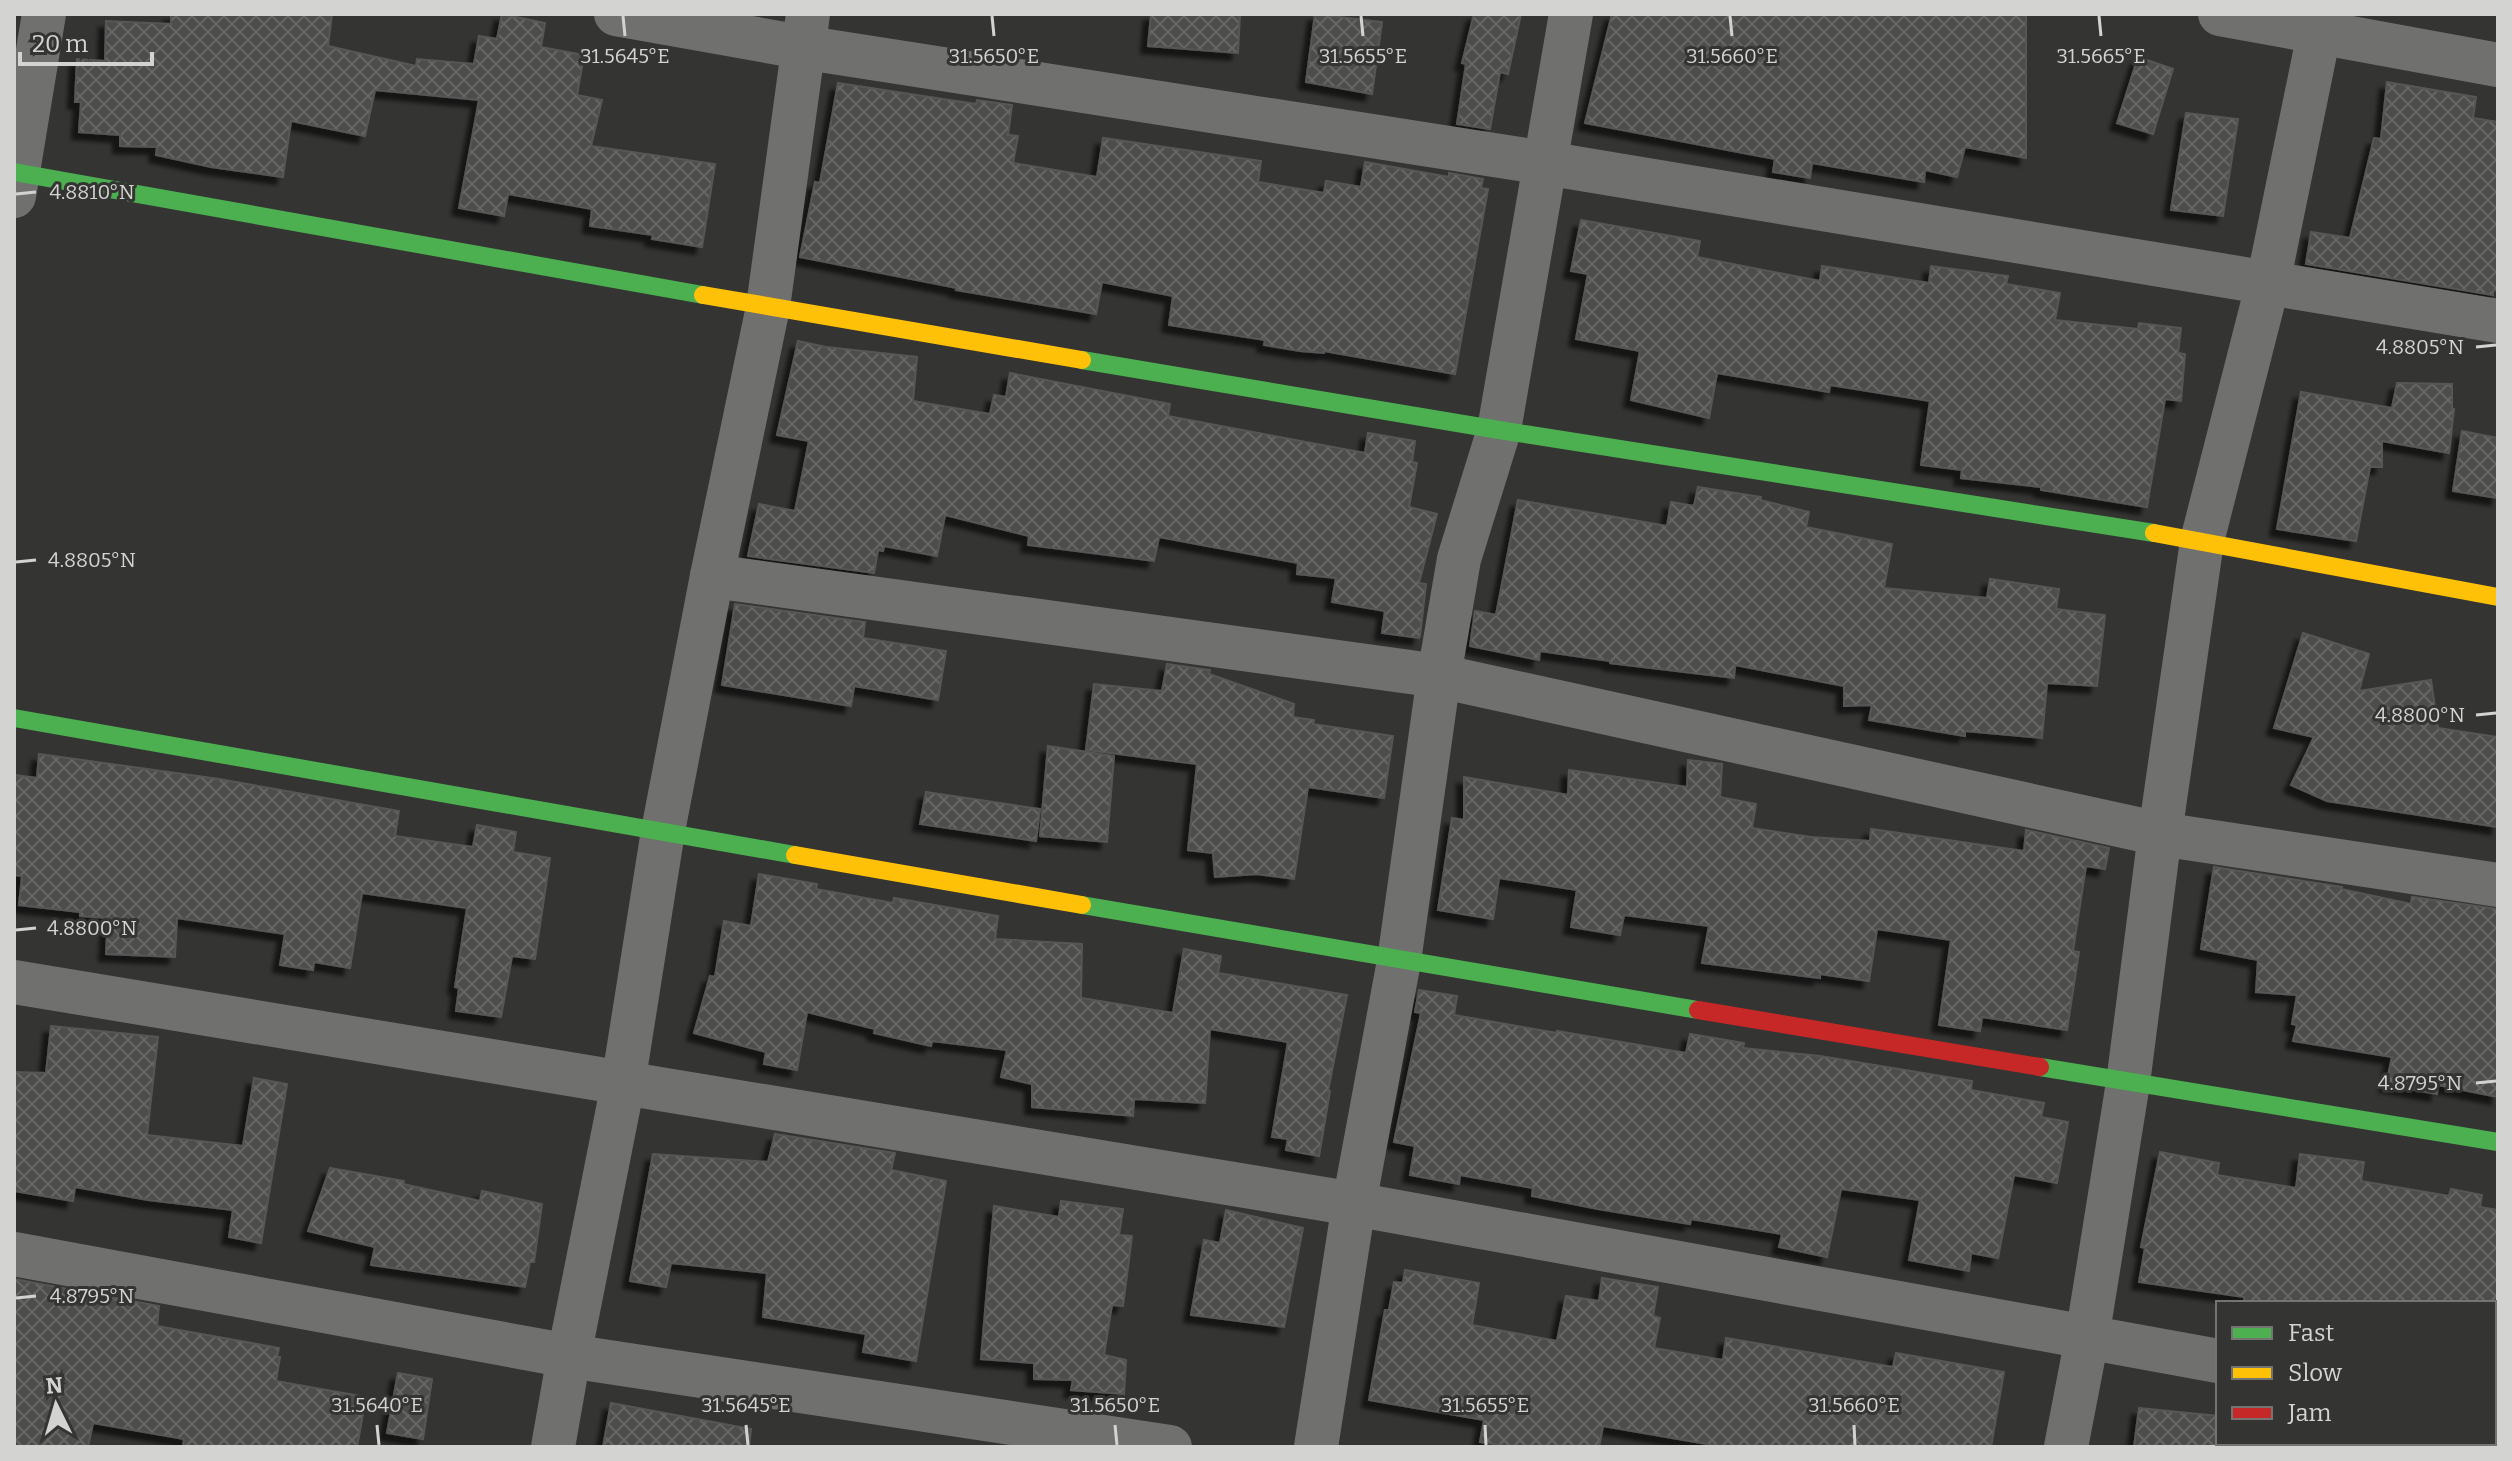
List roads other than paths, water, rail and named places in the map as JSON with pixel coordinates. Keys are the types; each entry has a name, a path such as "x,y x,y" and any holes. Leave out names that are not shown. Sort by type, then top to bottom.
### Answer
{"street":[{"path":"44,14 15,181 1499,430 2202,541 2498,597"},
{"path":"616,14 804,31 1545,163 2498,321"},
{"path":"1316,1447 1354,1204 1399,961 1439,676 1459,559 1499,430 1571,14"},
{"path":"2220,14 2321,22 2498,65"},
{"path":"2066,1447 2128,1083 2202,541 2268,283 2321,22"},
{"path":"553,1447 623,1084 663,831 768,307 804,31"},
{"path":"712,576 1439,676 2160,834 2498,885"},
{"path":"14,718 1399,961 2498,1142"},
{"path":"14,982 1354,1204 2216,1361"},
{"path":"14,1254 569,1356 1170,1447"}]}
